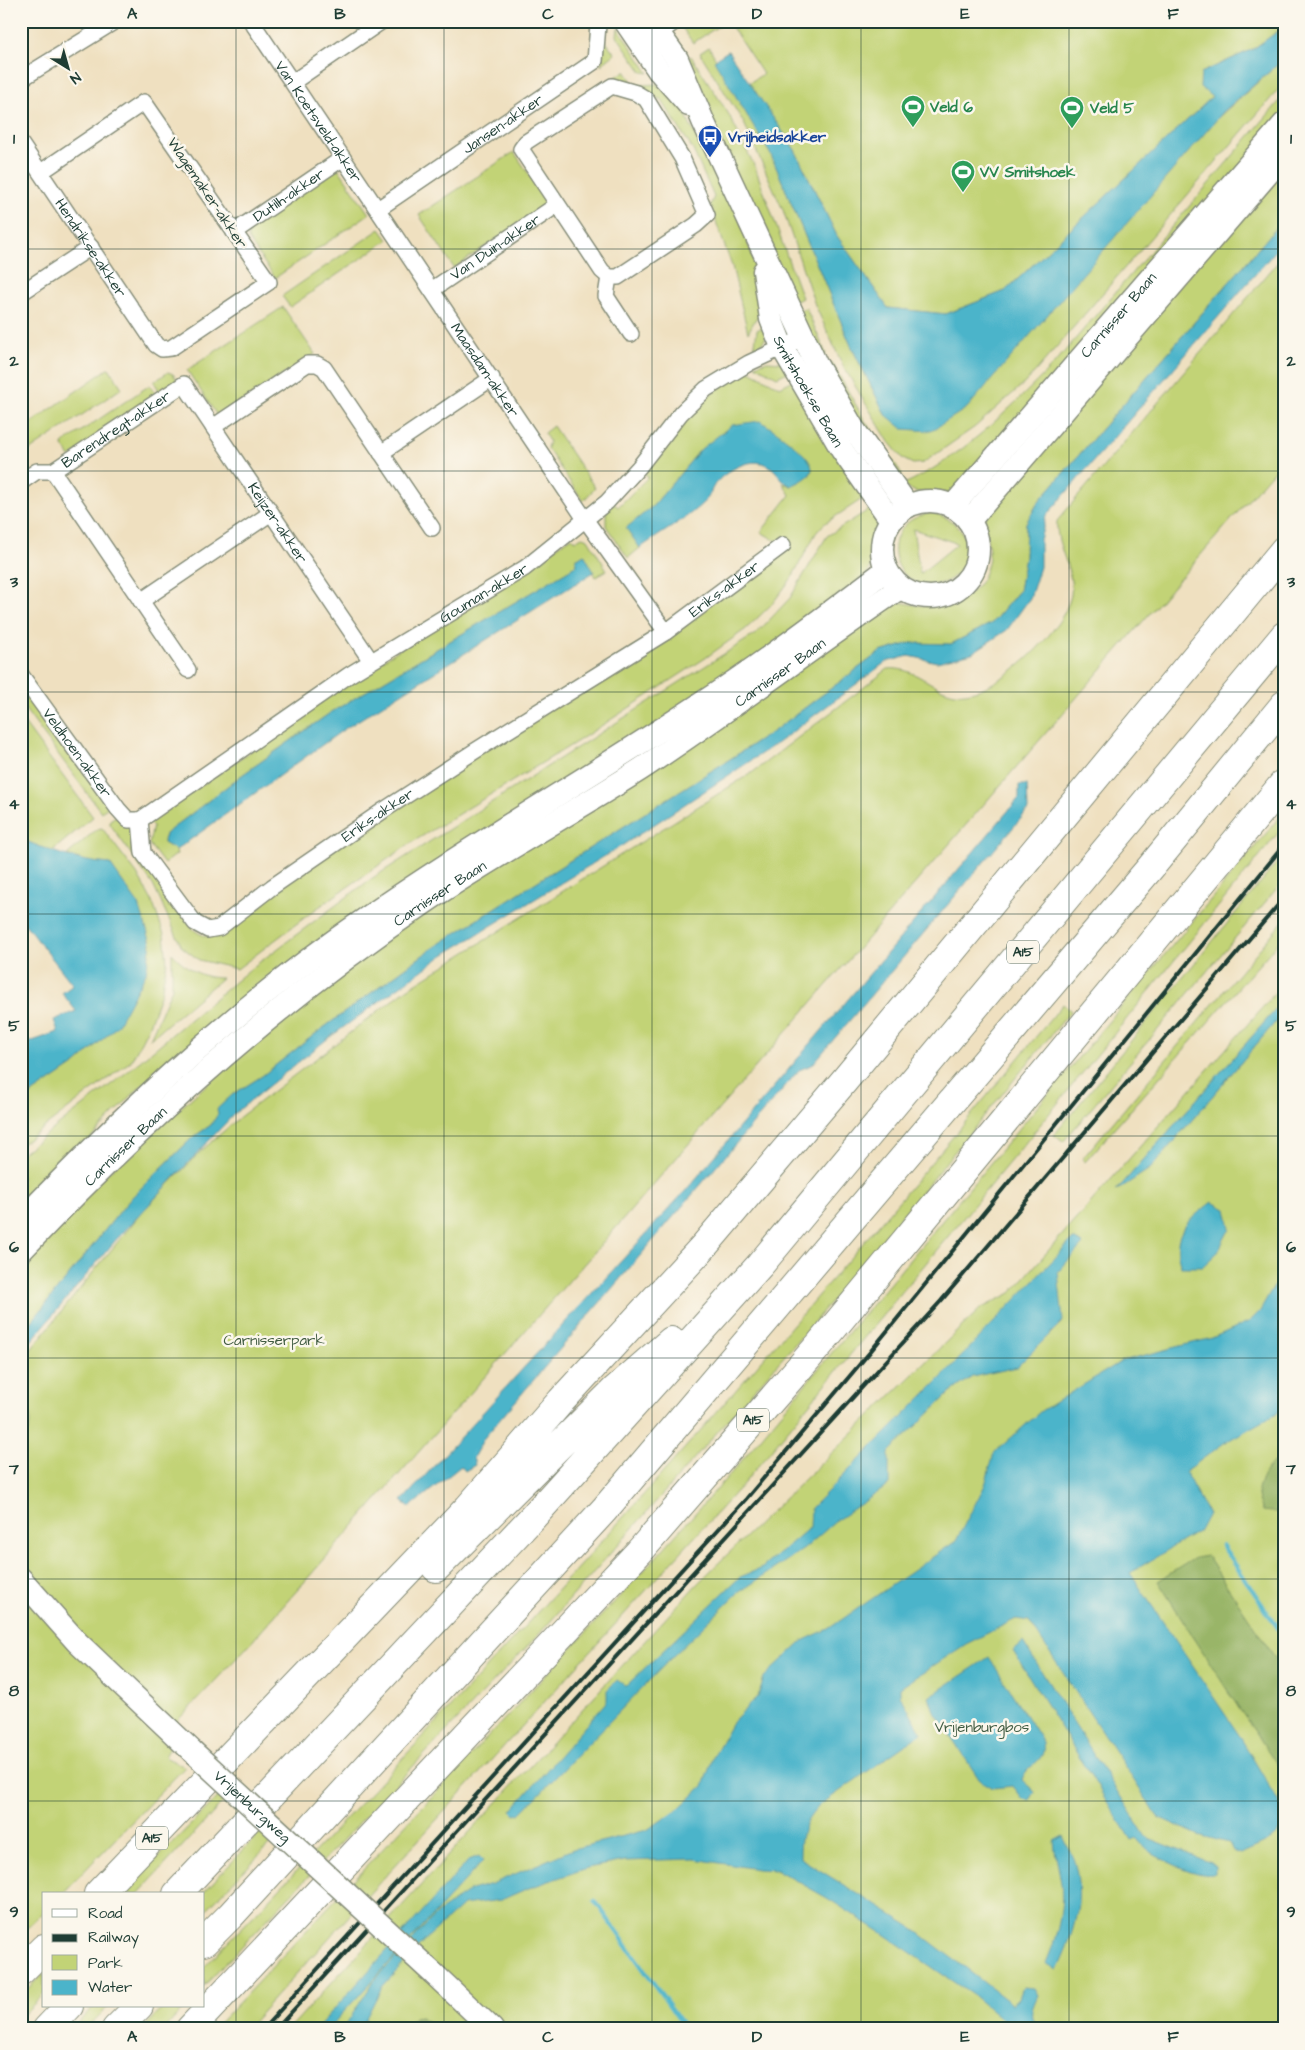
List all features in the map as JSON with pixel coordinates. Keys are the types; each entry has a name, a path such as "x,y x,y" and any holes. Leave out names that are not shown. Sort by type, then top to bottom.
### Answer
{"highway":[{"name":"A15","path":"100,1892 468,1508 561,1401 704,1246 844,1081 1284,550"},
{"name":"A15","path":"179,1892 532,1518 760,1265 1284,636"},
{"name":"A15","path":"205,1941 232,1915 604,1510 1151,867 1284,705"},
{"name":"A15","path":"190,2029 645,1544 820,1344 1284,783"},
{"name":"A15","path":"206,1783 412,1591 616,1389 760,1265"},
{"path":"21,1971 42,1950"},
{"path":"47,2029 67,2008"},
{"path":"116,2029 137,2008"}],"main road":[{"name":"Smitshoekse Baan","path":"625,21 656,30 660,71 703,121 761,248 793,343 842,450 891,520"},
{"name":"Carnisser Baan","path":"961,514 1284,124"},
{"name":"Carnisser Baan","path":"961,514 1284,156"},
{"name":"Smitshoekse Baan","path":"793,343 908,506"},
{"path":"930,501 961,514 976,538 977,556 974,568 963,584 948,594 936,597 923,597 900,588 886,570 882,558 882,544 885,531 891,520 908,506 930,501"},
{"name":"Carnisser Baan","path":"21,1221 113,1128 168,1077 228,1024 331,943 412,887 699,706 886,570"},
{"name":"Carnisser Baan","path":"21,1251 81,1188 182,1092 242,1040 343,960 424,903 640,769 900,588"},
{"name":"Vrijenburgweg","path":"21,1579 77,1642 492,2029"}],"street":[{"path":"21,79 115,21"},
{"name":"Van Koetsveld-akker","path":"251,21 382,215"},
{"path":"292,82 382,21"},
{"name":"Jansen-akker","path":"382,215 595,61 598,25 596,21"},
{"path":"612,86 636,93 646,100 682,158 707,215 696,225 618,277 609,277 602,271 557,205 521,149 526,142 612,86"},
{"name":"Wagemaker-akker","path":"41,172 144,102 269,282 171,348 162,349"},
{"name":"Hendrikse-akker","path":"21,144 156,344 162,349"},
{"name":"Dutilh-akker","path":"234,232 343,158"},
{"name":"Van Duin-akker","path":"433,290 557,205"},
{"name":"Maasdam-akker","path":"382,215 585,519"},
{"path":"21,293 92,247"},
{"path":"609,277 606,296 631,334"},
{"name":"Gouman-akker","path":"140,820 371,661 525,568 607,502 639,467 681,413 706,389 749,363 793,343"},
{"path":"213,427 307,364 317,364 324,368 432,528"},
{"path":"381,453 492,378"},
{"name":"Keijzer-akker","path":"184,384 371,661"},
{"name":"Barendregt-akker","path":"21,482 37,471 54,471 184,384"},
{"path":"54,471 188,670"},
{"path":"141,601 271,513"},
{"path":"585,519 666,632"},
{"name":"Eriks-akker","path":"140,820 143,853 195,923 208,930 220,928 272,887 392,805 666,632 783,545"},
{"name":"Veldhoen-akker","path":"21,676 118,809 128,820 140,820"}],"green space":[{"path":"688,21 726,21 693,43 681,26"},
{"name":"VV Smitshoek","path":"728,21 1284,21 1284,27 1253,49 1201,73 1212,97 1005,291 946,314 888,308 837,236 795,150 749,83 763,74"},
{"path":"618,28 649,73 642,72 617,36"},
{"path":"604,39 615,54 601,65"},
{"path":"709,47 771,155 852,348 885,414 1284,59 1284,83 1028,380 975,427 923,463 913,464 903,459 889,442 843,366 815,305 783,210 744,123 700,53"},
{"path":"691,56 728,113 755,167 802,298 793,303 684,61"},
{"path":"625,71 635,86 611,80"},
{"path":"657,84 684,110 690,125 735,205 753,259 765,315 756,318 748,333 732,266 710,205 714,197 693,150 661,99 653,98 641,89 642,85"},
{"path":"1284,96 1284,116 953,493 916,492 902,485 944,462 963,448 1001,416 1053,365"},
{"path":"514,152 545,198 543,207 454,268 419,215"},
{"path":"1284,164 1284,219 1039,501 1026,523 1025,557 1019,591 992,623 951,644 911,643 880,652 771,733 434,947 319,1031 262,1076 232,1095 218,1109 219,1114 211,1125 192,1138 130,1199 21,1335 21,1260 66,1210 343,963 896,601 924,606 938,606 964,598 974,590 982,578 988,563 989,552 985,521 992,503"},
{"path":"338,168 369,214 275,278 248,239 248,233 252,227"},
{"path":"380,229 388,240 290,307 282,296"},
{"name":"Carnisserpark","path":"1284,255 1284,459 613,1231 249,1645 160,1739 170,1747 165,1757 185,1767 64,1892 42,1892 42,1914 21,1934 21,1440 27,1433 30,1417 21,1374 29,1352 141,1213 200,1152 241,1116 407,989 753,772 888,669 897,669 914,674 946,691 955,693 971,692 989,685 1025,660 1042,644 1055,627 1066,610 1071,595 1070,577 1059,540 1057,521"},
{"path":"283,307 315,354 218,417 187,370"},
{"path":"806,308 826,354 820,357 796,312"},
{"path":"769,324 771,330 758,349 754,350 757,330"},
{"path":"767,361 782,362 790,371 777,377 755,365"},
{"path":"832,363 865,421 902,474 896,478 823,366"},
{"path":"109,368 122,388 21,456 21,430"},
{"path":"746,369 780,387 795,379 867,496 824,524 816,533 791,579 772,604 746,629 704,659 578,741 411,843 316,909 237,969 199,960 182,947 153,885 110,824 110,820 116,816 131,828 136,848 194,930 207,936 220,935 288,880 789,544 784,538 776,541 761,532 790,495 783,483 791,486 810,475 812,469 701,449 653,506 627,528 640,548 628,558 606,526 606,511 614,504 618,507 648,477 643,472 690,409"},
{"path":"168,372 173,374 179,383 162,395 154,382"},
{"path":"150,385 158,398 70,457 62,444"},
{"path":"553,426 595,488 583,501 547,448 549,441 544,433"},
{"path":"875,506 879,512 880,527 875,537 876,558 867,574 734,673 260,987 145,1082 21,1210 21,1154 127,1072 249,970 371,879 757,633 790,598 827,536"},
{"path":"932,513 948,519 960,530 966,545 966,554 964,563 958,573 949,580 942,583 924,585 910,580 901,570 895,557 895,543 901,529 913,519","holes":["913,529 957,544 920,574"]},
{"path":"572,537 575,541 582,537 588,539 607,570 596,577 584,554 576,559 577,565 330,713 242,775 165,834 164,843 176,850 177,854 164,864 149,844 153,826 149,822 357,677"},
{"path":"21,685 110,806 101,812 21,704"},
{"path":"21,719 93,817 51,852 21,839"},
{"path":"1284,812 1284,826 744,1483 246,2029 214,2029 648,1566 732,1472"},
{"path":"102,828 137,874 152,901 164,934 167,962 161,993 148,1028 131,1061 21,1145 21,1101 77,1063 117,1026 151,943 138,905 110,864 89,862 67,855 97,829"},
{"path":"1284,854 1284,880 1063,1142 1054,1135"},
{"path":"1284,920 1284,936 1085,1162 1082,1159"},
{"path":"172,953 194,971 214,978 222,978 150,1039 172,988"},
{"name":"Vrijenburgbos","path":"1284,983 1284,1000 1118,1189 1151,1168 1284,1012 1284,2029 289,2029 698,1583 980,1309 1011,1293","holes":["1073,1239 1082,1244 1035,1280"]},
{"path":"1063,1004 1071,1011 809,1328 541,1632 205,1985 205,1966 426,1733 644,1495 856,1252"},
{"path":"1284,1457 1284,1513 1263,1511 1258,1493 1261,1480 1270,1465"},
{"path":"1207,1556 1278,1662 1284,1661 1284,1774 1238,1707 1158,1581 1195,1558"},
{"path":"222,1793 227,1798 140,1892 124,1892"},
{"path":"262,1830 274,1840 205,1911 204,1892"},
{"path":"42,1975 42,1996 21,2017 21,1995"},
{"path":"92,2008 107,2008 86,2029 72,2029"},
{"path":"163,2008 183,2008 165,2029 143,2029"},
{"path":"421,2017 439,2029 402,2029 414,2018"}],"water":[{"path":"1284,27 1284,59 1224,111 967,408 931,431 903,429 885,414 852,348 771,155 714,60 728,51 795,150 837,236 888,308 946,314 1005,291 1212,97 1200,87 1201,73 1253,49"},
{"path":"1284,219 1284,241 1046,516 1040,540 1040,567 1030,598 1007,630 972,653 937,662 909,656 886,662 776,744 623,845 442,956 326,1040 235,1113 115,1241 27,1346 21,1357 21,1335 130,1199 192,1138 211,1125 218,1114 217,1109 232,1095 262,1076 319,1031 434,947 771,733 880,652 911,643 951,644 992,623 1019,591 1025,557 1026,523 1039,501"},
{"path":"760,421 791,442 806,457 812,469 810,475 791,486 767,464 756,462 742,465 719,479 707,499 698,508 640,548 626,528 653,506 701,449 732,425"},
{"path":"584,554 594,572 343,730 176,850 164,843 165,834 242,775 330,713 577,565 576,559"},
{"path":"1019,785 1027,785 1028,810 812,1065 799,1070 484,1438 473,1458 475,1465 465,1471 461,1466 410,1507 402,1501 687,1189 1019,798"},
{"path":"21,839 54,852 98,863 110,864 139,905 151,943 146,973 117,1026 77,1063 21,1101 21,1045 58,1032 54,1020 76,1011 62,993 73,985 21,919"},
{"path":"1284,1000 1284,1012 1151,1168 1116,1191"},
{"path":"1212,1202 1226,1209 1230,1228 1217,1253 1202,1267 1181,1267 1178,1256 1179,1237 1188,1222"},
{"path":"1073,1239 1083,1244 1058,1272 1063,1321 1017,1367 972,1377 951,1392 889,1452 889,1485 837,1520 804,1549 738,1593 674,1655 520,1814 515,1815 511,1811 607,1701 607,1690 617,1680 626,1686 740,1577 762,1568 810,1527 811,1508 940,1379"},
{"path":"1284,1269 1284,1409 1224,1443 1185,1472 1208,1514 1199,1531 1130,1573 1239,1735 1284,1811 1281,1829 1276,1835 1265,1843 1241,1854 1233,1851 1229,1843 1198,1835 1158,1817 1029,1621 1016,1619 966,1644 900,1688 900,1695 922,1733 820,1805 806,1823 802,1835 800,1858 910,1926 1012,2004 1019,1998 1023,1987 1034,1988 1038,1995 1032,2017 1039,2029 1014,2029 974,1996 885,1935 827,1898 777,1870 757,1869 695,1859 625,1861 587,1868 526,1889 501,1900 463,1905 429,1936 382,1987 362,2029 343,2029 374,1981 438,1912 471,1890 492,1884 573,1849 647,1830 678,1809 703,1786 714,1755 733,1721 758,1697 764,1677 802,1641 828,1629 956,1541 985,1485 994,1453 1041,1411 1122,1361 1212,1338 1250,1321 1260,1311"},
{"path":"1023,1642 1146,1837 1209,1862 1215,1867 1215,1873 1202,1874 1184,1869 1151,1853 1136,1838 1131,1840 1013,1651"},
{"path":"989,1657 1043,1743 1042,1755 1024,1775 1022,1780 1035,1792 1030,1800 1023,1799 1013,1786 993,1788 981,1782 934,1711 929,1697"},
{"path":"1063,1836 1074,1861 1079,1893 1072,1932 1057,1970 1046,1963 1056,1934 1062,1893 1054,1841"},
{"path":"479,1856 483,1861 328,2029 316,2029 469,1860"}],"waterway":[{"path":"1222,1545 1284,1637"},
{"path":"595,1901 686,2029"}],"railway":[{"path":"263,2029 746,1499 870,1352 1284,845"},
{"path":"276,2029 941,1301 1284,898"}],"place":[{"name":"Veld 6","path":"913,128"},
{"name":"Veld 5","path":"1072,129"},
{"name":"Vrijheidsakker","path":"710,158"},
{"name":"VV Smitshoek","path":"963,193"}]}
